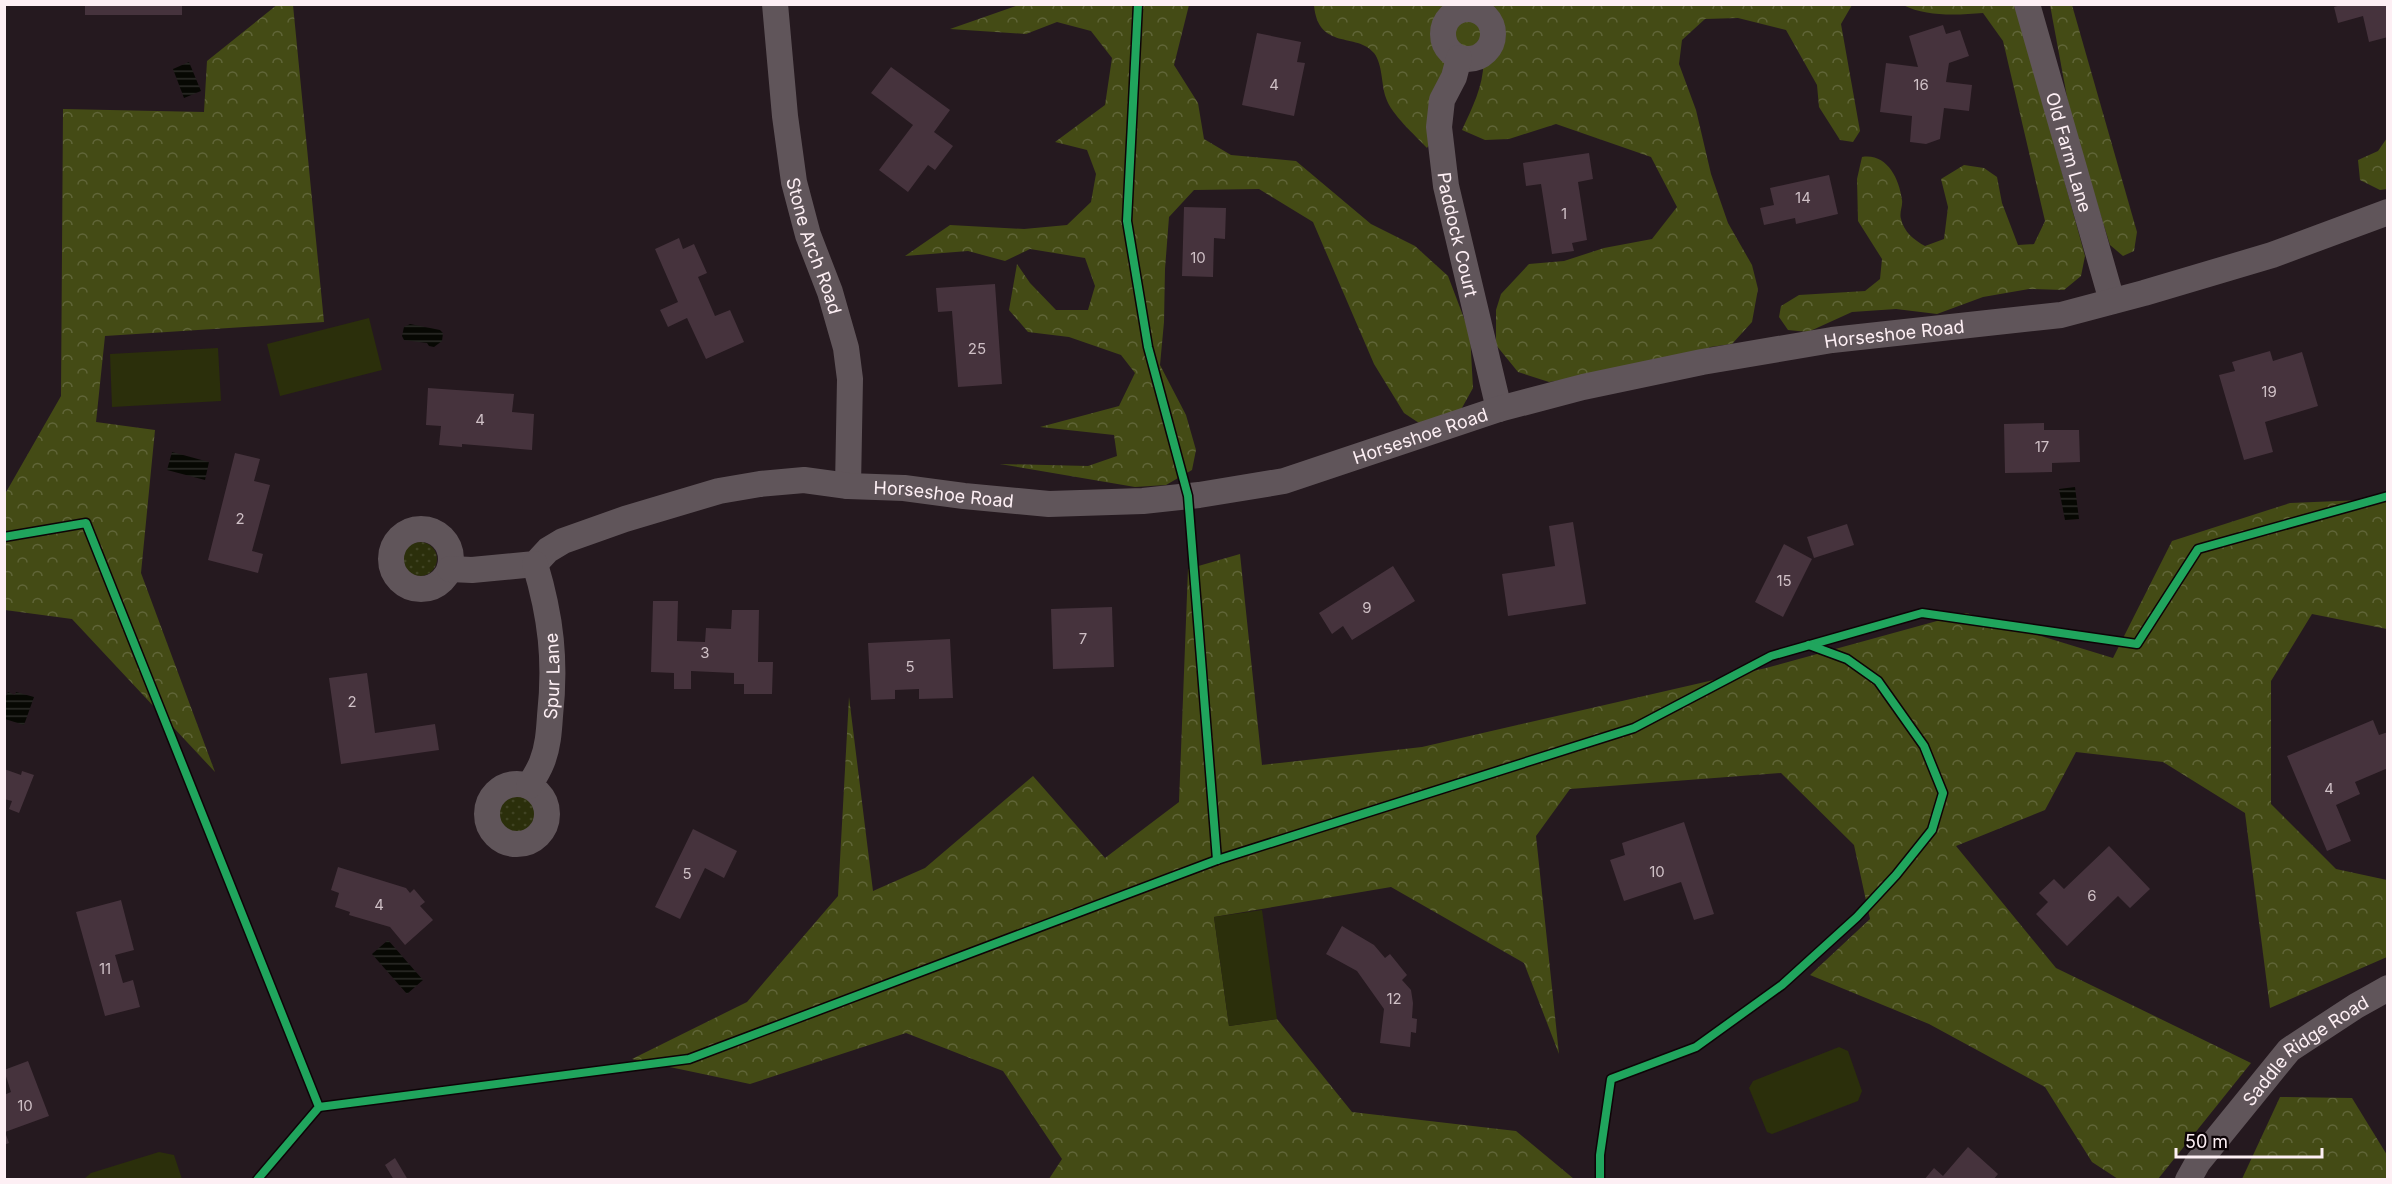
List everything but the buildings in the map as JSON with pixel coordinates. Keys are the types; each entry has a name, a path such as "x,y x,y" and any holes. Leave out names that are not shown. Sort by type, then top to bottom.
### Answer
{"street":[{"name":"Stone Arch Road","path":"775,4 794,182 808,235 830,292 846,348 850,379 848,486"},
{"name":"Old Farm Lane","path":"2027,4 2112,301"},
{"name":"Paddock Court","path":"1459,58 1454,77 1442,100 1440,135 1446,186 1498,410"},
{"name":"Horseshoe Road","path":"535,564 548,550 563,541 625,519 719,491 760,484 804,480 1049,504 1143,501 1199,495 1284,481 1498,410 1583,387 1702,362 1832,340 2061,315 2272,255 2388,212"},
{"path":"450,569 471,570 535,564"},
{"name":"Spur Lane","path":"529,786 542,762 546,748 553,688 550,626 535,564"},
{"name":"Saddle Ridge Road","path":"2188,1179 2198,1162 2289,1050 2388,988"}],"green space":[{"path":"278,4 293,5 324,322 105,336 96,422 155,430 141,573 215,772 72,619 5,610 5,494 61,396 63,109 204,112 207,61"},
{"path":"1019,5 1189,5 1174,65 1198,103 1204,139 1231,155 1296,161 1371,224 1415,246 1448,276 1470,334 1473,388 1458,415 1422,425 1404,413 1374,364 1313,222 1259,189 1194,190 1169,217 1160,365 1186,415 1196,450 1192,470 1166,485 1135,487 1000,464 1088,466 1117,456 1114,435 1040,427 1119,406 1135,373 1121,355 1069,337 1028,332 1009,310 1017,264 1030,283 1056,310 1088,310 1095,286 1085,258 1030,249 1005,261 968,251 905,256 950,225 1024,229 1067,225 1091,202 1096,174 1087,150 1055,142 1105,105 1112,58 1091,31 1057,22 1026,34 950,29"},
{"path":"1314,5 1852,5 1841,24 1860,131 1853,142 1840,140 1819,107 1817,85 1786,30 1738,18 1705,19 1682,40 1679,64 1696,110 1711,174 1728,223 1752,265 1758,289 1752,322 1732,344 1710,347 1697,358 1549,382 1518,372 1496,345 1496,310 1501,294 1529,264 1564,261 1604,248 1652,239 1677,207 1651,157 1556,124 1509,139 1485,140 1462,130 1481,84 1483,54 1466,65 1446,118 1427,148 1389,104 1384,93 1379,63 1374,53 1358,43 1330,35 1317,19"},
{"path":"1903,5 2016,5 2085,256 2081,276 2064,290 2029,289 1983,297 1937,314 1896,309 1852,312 1808,332 1788,330 1779,317 1781,306 1799,295 1865,291 1880,279 1882,259 1858,221 1857,179 1862,157 1878,159 1890,168 1900,191 1902,224 1910,235 1925,246 1944,239 1948,207 1941,179 1964,165 1984,168 1997,177 2002,203 2018,245 2034,244 2045,221 2003,41 1983,13 1953,15 1922,12"},
{"path":"2050,5 2072,5 2137,232 2134,251 2123,256 2110,245 2072,124"},
{"path":"2387,138 2387,189 2380,190 2360,180 2358,160 2378,151"},
{"path":"369,318 382,370 280,396 267,344"},
{"path":"218,348 221,401 112,407 110,354"},
{"path":"2387,499 2387,629 2312,614 2271,681 2271,804 2336,869 2387,880 2387,957 2270,1008 2245,813 2163,762 2076,752 2045,810 1956,846 2056,968 2251,1063 2158,1179 2118,1179 2092,1162 2045,1087 1929,1024 1810,975 1870,919 1854,845 1781,773 1570,789 1536,836 1559,1054 1524,963 1391,887 1214,917 1229,1026 1277,1019 1352,1112 1516,1131 1574,1179 1049,1179 1062,1159 1003,1071 906,1033 750,1084 632,1059 747,1002 838,896 849,697 873,891 925,868 1033,776 1105,858 1179,802 1188,569 1240,554 1262,765 1422,747 1766,668 1966,613 2113,658 2172,541 2290,503"},
{"path":"420,542 432,547 437,559 432,571 420,576 408,571 403,559 408,547"},
{"path":"517,796 529,802 535,814 529,826 517,832 505,826 499,814 505,802"},
{"path":"1262,910 1277,1019 1229,1026 1214,917"},
{"path":"1839,1047 1848,1051 1862,1091 1858,1101 1772,1134 1767,1132 1749,1088 1753,1081"},
{"path":"2280,1097 2352,1098 2387,1155 2387,1179 2242,1179"},
{"path":"159,1152 174,1155 182,1179 84,1179 91,1173"}],"shaded area":[{"path":"189,62 201,91 184,98 173,69"},
{"path":"410,324 440,330 443,333 442,341 434,347 427,343 404,340 402,336 404,327"},
{"path":"172,452 209,462 205,480 167,470"},
{"path":"2075,487 2079,519 2065,520 2059,489"},
{"path":"8,692 34,697 24,725 5,719 5,698"},
{"path":"388,940 423,980 407,994 372,954"}],"cycle path":[{"path":"1138,4 1127,221 1148,347 1188,496 1217,860"},
{"path":"319,1107 689,1059 1217,860 1634,728 1771,656 1922,613 2137,644 2198,549 2388,496"},
{"path":"4,537 86,523 319,1107 257,1180"},
{"path":"1600,1180 1600,1155 1611,1079 1696,1047 1782,985 1857,917 1896,875 1932,830 1943,793 1924,746 1878,681 1847,659 1809,645"}]}
